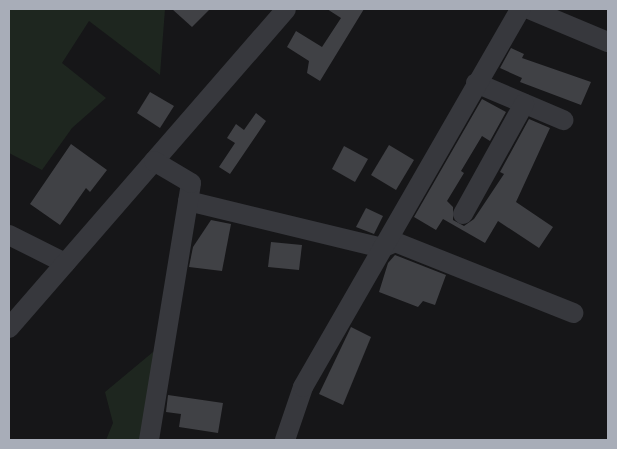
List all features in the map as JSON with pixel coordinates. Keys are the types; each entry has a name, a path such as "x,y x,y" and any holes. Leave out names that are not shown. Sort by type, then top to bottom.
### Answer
{"street":[{"path":"9,328 286,9"},
{"path":"285,440 303,387 520,9"},
{"path":"529,9 608,42"},
{"path":"476,83 564,120"},
{"path":"463,214 524,104"},
{"path":"149,440 191,183 154,160"},
{"path":"188,201 382,248 395,242 573,313"},
{"path":"9,235 65,263"}],"shaded area":[{"path":"9,9 165,9 160,75 89,21 62,63 106,98 72,128 42,170 9,153"},
{"path":"159,347 149,440 106,440 113,423 105,392"}],"building":[{"path":"172,9 210,9 192,27"},
{"path":"327,9 364,9 320,81 307,73 309,61 287,47 296,31 322,47 341,18"},
{"path":"511,48 524,54 522,58 591,82 581,105 520,82 522,78 500,68"},
{"path":"150,92 174,106 160,128 137,113"},
{"path":"482,99 506,112 490,141 482,136 461,171 464,173 447,201 453,207 453,220 464,226 474,219 504,174 500,172 529,119 550,128 516,202 553,227 539,248 498,221 485,243 443,219 436,230 414,217"},
{"path":"256,113 266,121 230,174 219,167 235,143 227,138 236,124 244,130"},
{"path":"71,144 107,170 90,192 86,188 60,225 30,204"},
{"path":"389,145 414,160 396,190 371,175"},
{"path":"344,146 368,159 355,182 332,169"},
{"path":"366,208 383,216 374,234 356,227"},
{"path":"211,220 231,224 222,271 189,267 193,247"},
{"path":"271,242 302,245 299,270 268,267"},
{"path":"395,255 446,275 435,305 423,301 418,307 379,292 388,263"},
{"path":"351,327 371,337 343,405 319,394"},
{"path":"168,395 223,403 218,433 179,427 181,414 166,412"}]}
